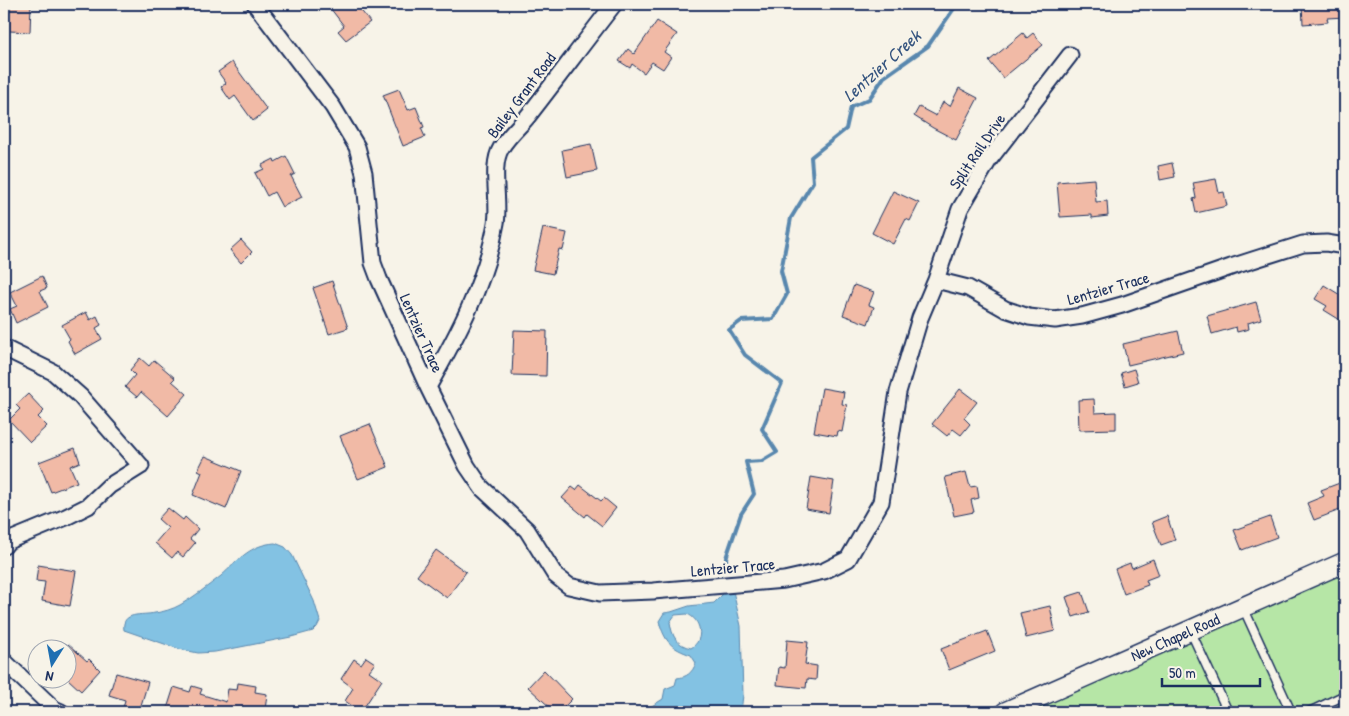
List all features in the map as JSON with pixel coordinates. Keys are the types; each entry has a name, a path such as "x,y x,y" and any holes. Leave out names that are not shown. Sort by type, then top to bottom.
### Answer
{"street":[{"name":"Lentzier Trace","path":"255,4 333,107 357,146 364,173 373,263 428,387 467,466 482,488 527,530 555,575 569,586 600,593 654,591 784,580 824,571 848,559 880,502 898,392 920,318 936,280 968,288 1005,309 1021,315 1054,320 1082,316 1122,305 1303,244 1326,242 1345,246"},
{"name":"Bailey Grant Road","path":"428,387 448,352 475,296 488,258 497,221 496,170 500,148 527,117 614,4"},
{"name":"Split Rail Drive","path":"936,280 960,209 988,160 1070,55"},
{"path":"4,348 53,372 80,396 141,466 109,486 88,506 8,541 4,546"},
{"name":"New Chapel Road","path":"1005,712 1345,562"},
{"path":"4,661 54,709 61,712"}],"lane":[{"path":"1243,607 1291,712"},
{"path":"1190,630 1228,712"},
{"path":"1309,712 1345,696"}],"green space":[{"path":"1345,561 1345,712 1003,712"}],"water":[{"path":"275,543 285,547 292,555 314,601 320,621 313,631 215,652 198,653 179,649 124,630 124,624 129,617 161,612 177,606 211,584 251,550 266,544"},
{"path":"726,591 730,593 733,591 741,626 743,695 741,712 647,712 647,709 663,699 665,689 675,685 677,678 689,674 696,663 691,655 678,650 666,639 659,621 664,613 689,606 714,603","holes":["687,614 696,620 700,635 691,648 682,645 676,640 670,622 675,615"]}],"building":[{"path":"10,4 31,4 30,32 9,31"},
{"path":"327,4 356,4 370,22 346,40 338,31 344,26"},
{"path":"1302,4 1345,4 1345,17 1327,18 1328,22 1303,24"},
{"path":"657,21 677,34 664,52 671,57 663,69 652,62 644,73 632,64 630,68 619,61 628,49 634,54"},
{"path":"1023,33 1027,38 1033,33 1043,45 1003,78 989,61"},
{"path":"232,62 267,110 253,121 235,96 230,100 221,87 226,83 218,72"},
{"path":"959,88 978,98 956,140 914,116 919,107 936,116 943,102 950,106"},
{"path":"399,89 408,110 416,107 424,127 421,128 425,137 403,146 383,95"},
{"path":"591,144 597,171 567,177 562,150"},
{"path":"286,156 295,174 291,176 302,197 282,207 274,192 267,196 255,173 264,169 262,165 274,159 275,162"},
{"path":"1172,163 1175,177 1160,180 1158,166"},
{"path":"1094,179 1096,202 1107,201 1108,216 1092,218 1092,215 1060,217 1057,182"},
{"path":"1216,179 1219,193 1224,192 1227,206 1196,213 1193,199 1196,198 1193,183"},
{"path":"893,191 919,203 910,221 906,219 893,244 872,233"},
{"path":"543,228 567,233 563,250 559,249 553,274 533,270"},
{"path":"241,240 252,252 241,263 230,250"},
{"path":"42,276 47,288 40,291 48,307 16,323 10,309 17,306 10,292"},
{"path":"332,281 348,328 329,334 313,288"},
{"path":"854,285 874,292 869,305 874,307 868,324 843,315"},
{"path":"1324,285 1345,298 1345,323 1324,310 1327,306 1315,299"},
{"path":"1256,302 1261,319 1248,323 1249,329 1237,332 1236,327 1212,334 1207,316"},
{"path":"86,312 90,320 97,316 101,325 96,328 102,339 75,354 68,341 70,339 62,325"},
{"path":"514,330 547,331 546,376 512,375"},
{"path":"1178,331 1183,352 1128,365 1123,344"},
{"path":"140,358 149,366 154,360 175,378 172,381 187,394 168,416 141,392 137,397 125,387 135,375 130,370"},
{"path":"1134,369 1138,382 1125,386 1121,373"},
{"path":"822,388 844,392 842,404 847,405 842,432 838,431 837,436 814,432"},
{"path":"960,389 977,402 964,418 970,424 961,435 953,429 947,436 932,424"},
{"path":"28,394 44,411 38,417 47,426 30,442 9,420 20,409 16,405"},
{"path":"1094,399 1095,413 1116,412 1116,429 1079,430 1078,400"},
{"path":"370,424 388,467 358,479 340,436"},
{"path":"75,448 80,462 70,466 77,482 51,492 39,462"},
{"path":"205,456 241,471 226,509 193,495 202,472 198,470"},
{"path":"966,472 970,487 977,486 979,498 971,500 974,512 954,516 945,477"},
{"path":"811,477 834,481 829,513 806,509"},
{"path":"1345,481 1345,508 1314,520 1307,503 1324,496 1321,490"},
{"path":"580,485 601,501 604,498 616,508 602,526 587,514 585,517 562,498 572,487 576,490"},
{"path":"168,508 183,520 185,517 198,529 190,539 195,543 183,557 177,552 172,558 155,543 168,528 158,519"},
{"path":"1167,516 1175,540 1161,545 1152,522"},
{"path":"1270,517 1277,537 1242,550 1234,530"},
{"path":"436,550 466,572 447,598 417,576"},
{"path":"1153,559 1159,575 1146,580 1148,585 1124,594 1115,569 1130,563 1132,568"},
{"path":"38,565 76,571 70,606 42,601 45,582 36,581"},
{"path":"1082,592 1089,612 1073,617 1066,597"},
{"path":"1050,606 1055,631 1026,638 1020,613"},
{"path":"987,631 995,651 949,670 941,649"},
{"path":"787,640 808,642 805,664 817,666 816,680 807,679 806,688 777,685 779,667 785,668"},
{"path":"78,653 87,661 89,659 100,670 81,691 78,688"},
{"path":"366,657 375,663 369,671 382,680 361,712 345,701 353,688 341,679 354,659 361,664"},
{"path":"544,670 572,699 559,712 555,712 528,687"},
{"path":"116,673 148,682 139,712 122,712 125,700 109,695"},
{"path":"238,683 256,686 255,692 267,694 265,710 261,709 260,712 237,712 211,708 210,712 166,712 174,687 190,692 192,686 202,689 200,694 226,702 228,689 237,690"}],"waterway":[{"name":"Lentzier Creek","path":"727,568 726,558 741,514 754,494 746,462 762,461 777,452 762,429 782,383 745,355 729,330 741,321 773,319 787,294 781,271 791,218 813,182 811,157 846,129 851,107 869,99 884,77 928,46 957,4"}]}
